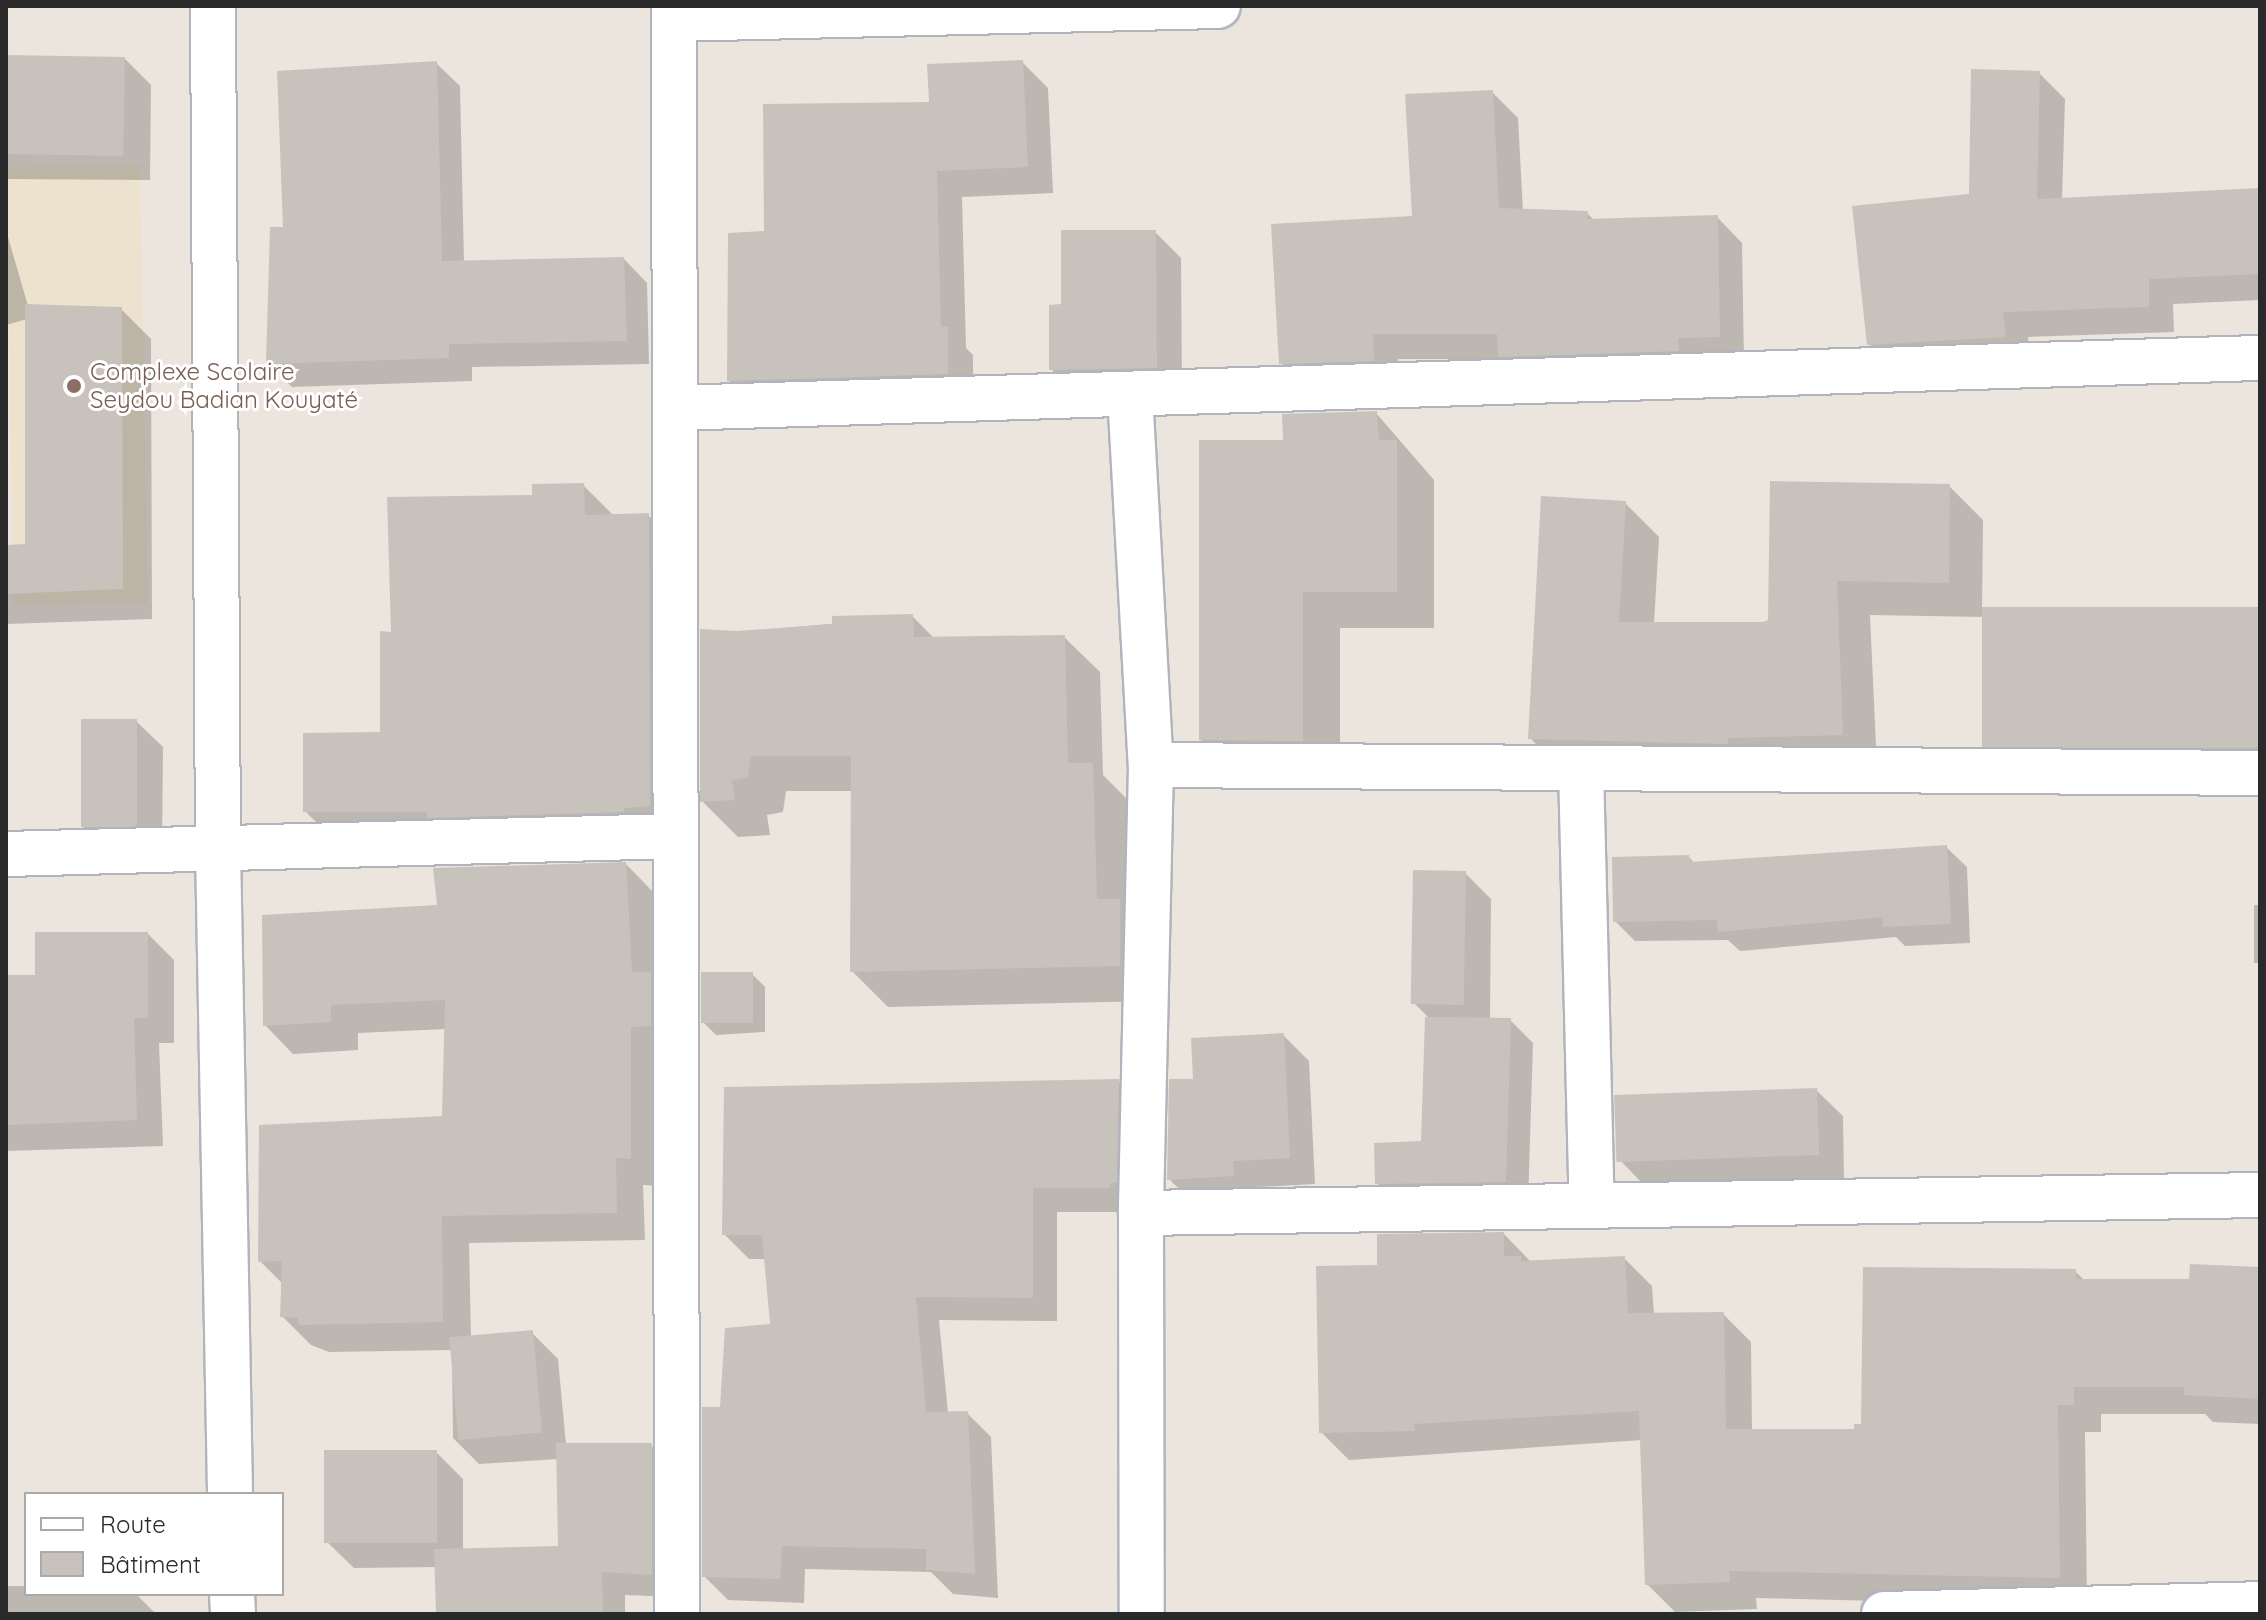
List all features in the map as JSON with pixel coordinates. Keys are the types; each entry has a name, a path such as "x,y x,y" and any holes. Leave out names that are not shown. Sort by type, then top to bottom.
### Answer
{"street":[{"path":"213,6 218,849 230,1492"},
{"path":"677,1614 674,12 1218,6"},
{"path":"675,408 2260,358"},
{"path":"1130,394 1151,765 1141,1213 1142,1614"},
{"path":"1151,765 2260,773"},
{"path":"1581,768 1592,1205"},
{"path":"6,854 676,836"},
{"path":"1141,1213 2260,1195"},
{"path":"1884,1614 2260,1604"}],"shaded area":[{"name":"Complexe Scolaire Seydou Badian Kouyaté","path":"140,165 148,603 14,605 6,167"}],"building":[{"path":"6,55 125,57 123,156 6,154"},
{"path":"1023,60 1028,167 937,171 941,327 948,327 948,374 727,381 728,233 764,231 763,104 929,102 927,64"},
{"path":"437,61 442,261 624,257 627,341 449,344 449,358 266,364 270,227 283,227 277,71"},
{"path":"1971,69 2040,71 2037,199 2260,188 2260,274 2149,279 2149,307 2003,312 2006,337 1867,345 1852,206 1969,194"},
{"path":"1493,90 1499,208 1588,211 1587,219 1718,215 1720,337 1678,338 1679,351 1498,357 1497,334 1373,334 1374,361 1279,364 1271,224 1412,216 1405,94"},
{"path":"1061,230 1156,230 1157,368 1049,370 1049,305 1061,304"},
{"path":"25,304 122,307 123,589 6,594 6,545 25,544"},
{"path":"1377,411 1379,440 1397,440 1397,592 1303,592 1303,741 1199,740 1199,440 1283,440 1282,414"},
{"path":"1770,481 1950,484 1949,583 1837,581 1843,735 1728,738 1728,744 1528,739 1541,496 1626,501 1619,622 1763,622 1768,620"},
{"path":"584,483 585,515 649,513 650,806 624,808 624,812 427,818 427,812 303,812 303,733 380,732 380,631 391,632 387,497 532,495 532,484"},
{"path":"1982,607 2260,607 2260,748 1982,748"},
{"path":"913,614 914,637 1065,635 1068,763 1093,763 1097,899 1120,899 1120,966 850,972 851,756 751,756 748,777 732,780 735,800 700,802 700,629 737,631 832,624 832,616"},
{"path":"81,719 137,719 137,827 81,827"},
{"path":"1947,845 1951,924 1883,927 1883,917 1718,932 1717,920 1613,922 1612,857 1689,855 1690,862"},
{"path":"626,862 632,972 651,972 651,1026 631,1027 631,1159 616,1158 617,1213 442,1216 443,1322 299,1325 298,1318 280,1317 282,1261 258,1262 259,1125 442,1116 445,1000 331,1005 331,1022 263,1026 262,915 437,905 433,868"},
{"path":"1413,870 1466,871 1464,1005 1411,1004"},
{"path":"35,932 148,932 148,1018 134,1018 137,1120 6,1125 6,975 35,975"},
{"path":"701,972 753,972 753,1023 701,1023"},
{"path":"1425,1017 1511,1018 1506,1182 1375,1184 1374,1143 1421,1141"},
{"path":"1284,1033 1290,1158 1233,1161 1234,1176 1167,1180 1169,1079 1193,1079 1191,1038"},
{"path":"1119,1079 1117,1183 1110,1183 1110,1188 1033,1188 1033,1298 916,1297 926,1412 968,1411 975,1574 926,1570 926,1549 782,1546 780,1579 702,1577 702,1407 720,1407 725,1328 770,1324 762,1235 722,1235 724,1087"},
{"path":"1817,1088 1819,1155 1616,1162 1614,1095"},
{"path":"1504,1232 1504,1256 1521,1256 1521,1261 1625,1256 1628,1313 1724,1312 1726,1429 1854,1429 1854,1424 1861,1424 1863,1267 2076,1269 2076,1279 2189,1279 2190,1264 2260,1267 2260,1399 2184,1395 2184,1387 2074,1387 2074,1405 2058,1405 2060,1578 1729,1571 1730,1582 1645,1585 1639,1411 1414,1424 1415,1431 1319,1433 1316,1266 1377,1265 1377,1234"},
{"path":"533,1330 542,1433 458,1440 449,1337"},
{"path":"556,1443 652,1443 652,1575 602,1572 603,1614 436,1614 434,1549 558,1546"},
{"path":"324,1450 437,1450 437,1543 324,1543"}],"place":[{"name":"Complexe Scolaire Seydou Badian Kouyaté","path":"74,386"}]}
